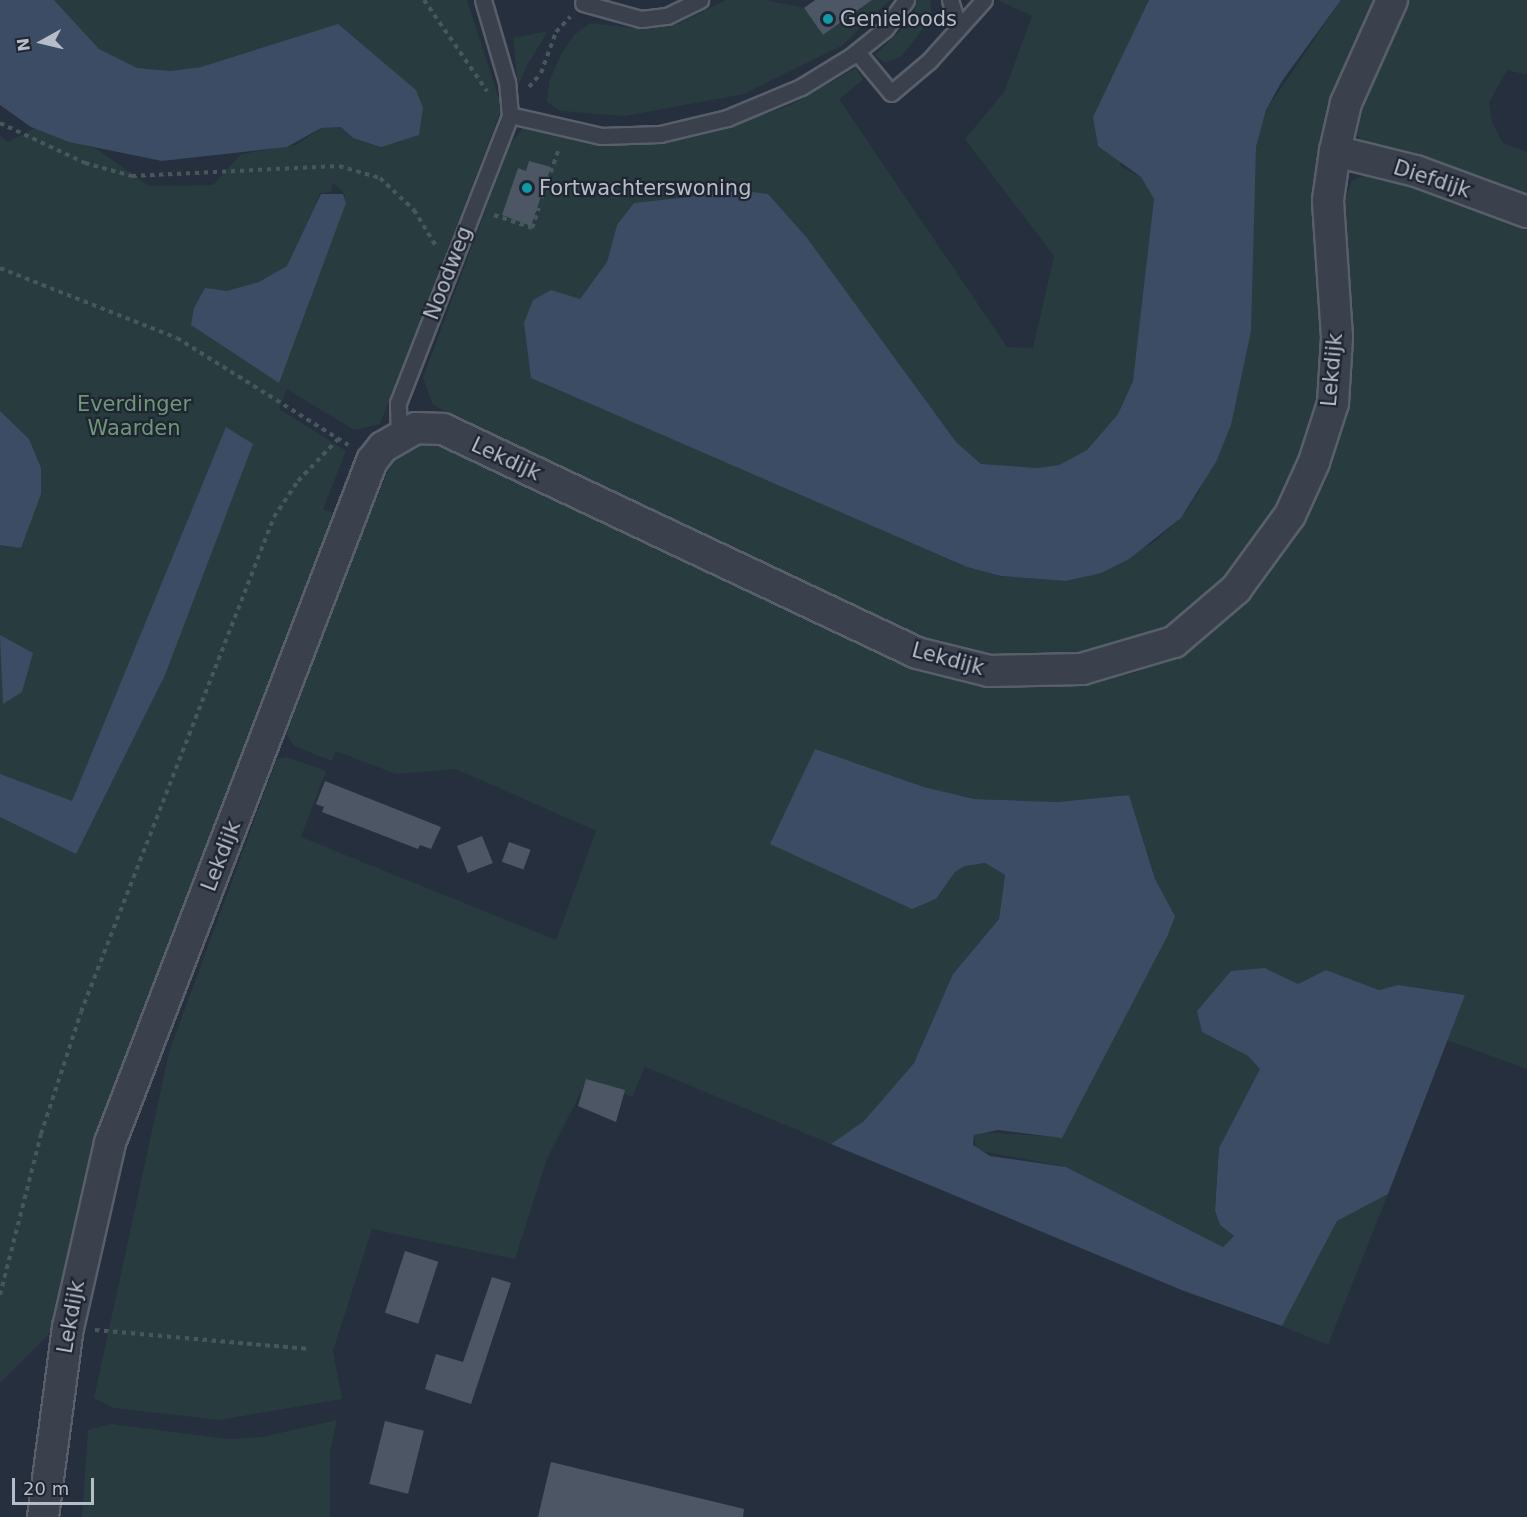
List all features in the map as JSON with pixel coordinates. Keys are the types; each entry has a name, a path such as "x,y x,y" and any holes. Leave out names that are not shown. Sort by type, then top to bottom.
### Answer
{"street":[{"name":"Lekdijk","path":"43,1517 68,1328 110,1143 372,461 399,434 416,428 443,429 916,653 989,671 1082,669 1174,642 1236,589 1290,515 1314,462 1334,392 1337,337 1328,200 1335,151 1346,103 1392,0"},
{"name":"Diefdijk","path":"1335,151 1416,171 1527,212"}],"lane":[{"path":"483,0 507,82 510,115 601,136 660,134 761,106 857,52 885,29 906,0"},
{"path":"583,3 641,19 667,16 700,0"},
{"path":"950,0 958,27"},
{"path":"857,52 891,93 929,61 984,0"},
{"name":"Noodweg","path":"399,434 398,403 510,115"}],"path":[{"path":"424,0 476,80 510,115 541,73 556,32 583,3"},
{"path":"0,123 85,164 132,176 339,166 380,178 414,210 441,253"},
{"path":"542,198 556,159"},
{"path":"502,217 532,228 539,208"},
{"path":"0,268 177,338 339,438 372,461"},
{"path":"0,1295 41,1134 81,1012 273,517 298,481 339,438"},
{"path":"68,1328 309,1349"}],"green space":[{"name":"Everdinger Waarden","path":"54,0 467,0 502,108 380,424 354,430 287,389 279,409 346,451 323,509 341,516 59,1324 0,1383 0,136 8,142 35,128 97,149 149,186 213,185 241,154 296,145 321,128 341,127 353,138 402,143 201,67 171,71 137,68 99,49","holes":["333,183 344,193 346,203 302,240 320,193 331,192"]},
{"path":"726,0 766,0 804,8 823,35 872,0 890,0 843,45 744,94 625,116 561,111 547,102 549,82 561,54 574,35 590,23 643,29 678,24"},
{"path":"917,0 930,0 932,17 902,56 885,63 875,55 912,19"},
{"path":"998,0 1149,0 1120,166 1141,177 1154,199 1140,333 1133,381 1118,414 1087,450 1059,465 1038,468 981,464 956,442 807,239 617,225 607,262 580,299 568,298 532,378 967,567 1001,576 1066,581 1153,543 1181,518 1199,492 1251,331 1252,201 1256,147 1266,110 1341,0 1380,0 1330,110 1327,327 1324,375 1313,425 1278,513 1222,590 1154,641 1038,666 916,641 433,405 423,378 510,144 525,126 580,141 612,144 702,135 791,105 856,68 863,80 839,99 1007,347 1033,348 1054,256 965,139 1004,92 1032,16"},
{"path":"1405,0 1527,0 1527,75 1507,70 1489,103 1492,122 1503,143 1527,152 1527,201 1364,145 1353,128 1353,105"},
{"path":"548,31 526,67 518,86 513,38"},
{"path":"1369,173 1390,174 1527,223 1527,1069 1447,1040 1465,995 1398,985 1379,990 1326,970 1298,984 1266,968 1202,1032 1248,1056 1260,1069 1219,1148 1215,1211 1220,1225 1234,1236 1223,1247 1066,1167 976,1150 974,1135 981,1132 1062,1137 1168,935 1175,916 1155,879 1129,795 1057,802 974,799 924,787 815,749 771,844 912,909 936,899 955,872 965,866 985,863 1005,875 999,919 953,974 914,1063 864,1121 831,1144 645,1067 632,1097 587,1080 547,1159 515,1259 372,1229 333,1351 342,1399 219,1420 114,1408 94,1398 169,1052 277,759 287,757 326,771 301,837 556,940 596,831 456,769 396,774 336,751 332,761 294,746 282,727 393,459 429,437 891,657 1010,685 1093,682 1135,673 1181,654 1264,578 1290,543 1332,464 1347,408 1353,346 1353,307 1339,215 1352,181"},
{"path":"1388,1194 1328,1345 1282,1326 1337,1221"},
{"path":"337,1420 330,1452 330,1517 82,1517 88,1430 111,1424 228,1439 262,1437"}],"water":[{"path":"0,0 54,0 99,49 137,68 171,71 201,67 338,24 416,90 423,108 419,135 381,147 353,138 341,127 321,128 287,147 162,161 69,142 31,127 0,105"},
{"path":"1149,0 1341,0 1282,81 1266,110 1256,147 1251,331 1231,425 1216,462 1181,518 1129,559 1101,573 1066,581 1001,576 967,567 531,378 524,323 533,300 551,290 580,299 607,262 617,225 634,203 743,191 768,194 807,238 956,442 981,464 1038,468 1059,465 1087,450 1118,414 1133,381 1154,199 1141,177 1098,146 1093,117"},
{"path":"321,194 343,194 346,203 279,383 191,325 194,308 205,288 227,291 259,282 287,266"},
{"path":"0,411 29,439 41,468 41,494 21,548 0,545"},
{"path":"226,427 253,444 165,675 76,854 0,817 0,774 72,801"},
{"path":"0,635 33,653 22,692 3,704"},
{"path":"815,749 924,787 974,799 1057,802 1129,795 1155,879 1175,916 1168,935 1062,1138 998,1130 974,1135 973,1145 990,1156 1066,1167 1223,1247 1234,1236 1220,1225 1215,1211 1219,1148 1260,1069 1248,1056 1202,1032 1197,1011 1231,971 1265,968 1298,984 1326,970 1379,990 1398,985 1465,995 1388,1194 1337,1221 1282,1326 1184,1291 831,1144 864,1121 914,1063 953,974 999,919 1005,875 985,863 965,866 955,872 936,899 912,909 770,844"}],"building":[{"name":"Genieloods","path":"815,0 872,0 823,35 804,8"},
{"name":"Fortwachterswoning","path":"529,161 551,167 531,226 502,215 518,168 526,171"},
{"path":"325,781 441,827 431,849 420,845 418,849 322,812 324,807 316,804"},
{"path":"482,836 493,863 468,873 457,846"},
{"path":"509,842 531,850 523,870 502,862"},
{"path":"586,1079 625,1090 616,1122 578,1106"},
{"path":"405,1251 438,1262 418,1324 385,1313"},
{"path":"492,1277 511,1283 471,1404 425,1389 436,1354 463,1362"},
{"path":"385,1421 424,1431 408,1494 369,1484"},
{"path":"551,1462 744,1509 743,1517 538,1517"}],"place":[{"name":"Genieloods","path":"828,19"},
{"name":"Fortwachterswoning","path":"527,188"}]}
